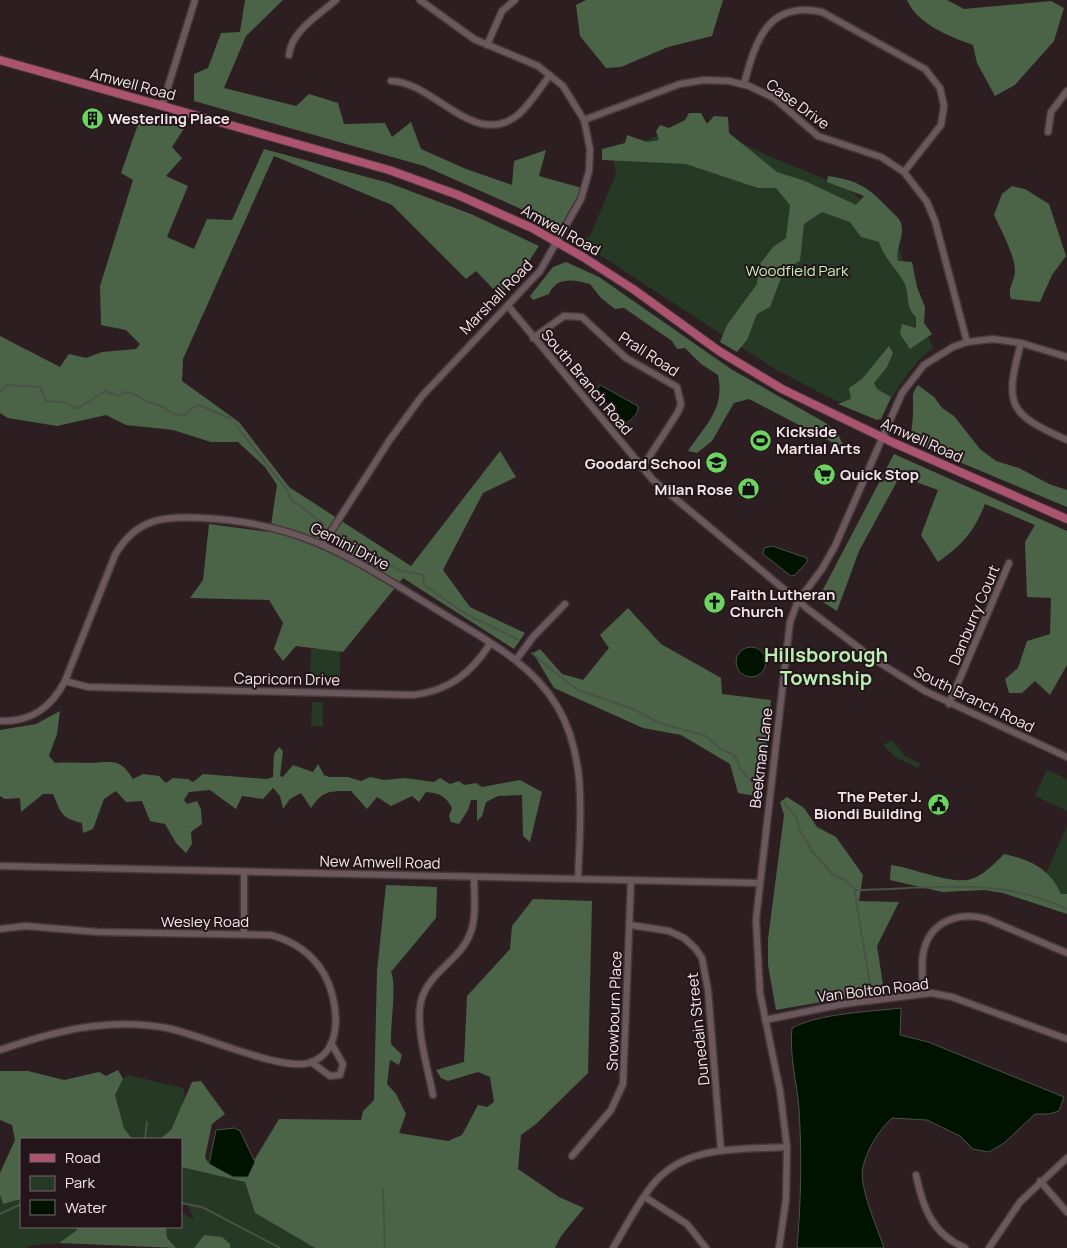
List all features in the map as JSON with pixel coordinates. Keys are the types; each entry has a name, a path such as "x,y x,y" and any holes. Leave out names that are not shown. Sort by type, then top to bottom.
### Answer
{"main road":[{"name":"Amwell Road","path":"0,60 348,158 426,182 500,212 558,242 627,285 755,374 882,437 1067,519"}],"street":[{"path":"162,106 195,0"},
{"path":"289,55 290,43 336,0"},
{"name":"Marshall Road","path":"323,544 383,449 422,396 474,339 534,280 558,242 581,199 589,171 590,149 584,120 570,95 538,66 464,32 420,0"},
{"path":"487,44 502,11 515,0"},
{"path":"744,84 760,32 776,14 803,7 822,12 925,69 940,88 944,106 941,125 904,172"},
{"path":"391,81 412,84 465,118 486,124 503,122 517,116 550,75"},
{"name":"Case Drive","path":"584,120 680,84 716,80 744,84 774,98 818,136 869,152 904,172 919,190 932,213 966,342"},
{"path":"1048,132 1051,112 1067,91"},
{"name":"South Branch Road","path":"508,306 642,468 668,495 798,601 883,665 949,704 1067,757"},
{"name":"Prall Road","path":"533,338 564,316 582,317 626,358 677,387 681,404 678,412 642,468"},
{"name":"Beekman Lane","path":"779,1248 786,1199 787,1147 780,1091 764,1020 757,976 755,938 759,883 790,622 798,601 822,569 835,546 902,393 916,372 943,352 966,342 993,339 1021,343 1067,358"},
{"path":"1021,343 1012,379 1012,394 1016,407 1030,423 1067,440"},
{"name":"Gemini Drive","path":"0,722 21,720 37,714 55,699 65,681 116,554 124,542 140,527 154,520 169,517 222,519 276,527 323,544 370,569 516,660 534,676 553,699 564,719 575,748 580,780 578,879"},
{"name":"Danburry Court","path":"949,704 1010,563"},
{"path":"516,660 533,637 565,604"},
{"name":"Capricorn Drive","path":"65,681 88,687 413,694 438,690 463,676 479,660 490,644"},
{"name":"New Amwell Road","path":"0,866 759,883"},
{"path":"244,872 244,933"},
{"path":"433,1095 421,1029 421,1002 430,982 461,950 470,935 474,916 474,877"},
{"name":"Snowbourn Place","path":"572,1156 611,1110 623,1084 630,925 630,880"},
{"path":"924,994 923,957 925,946 936,928 955,917 977,916 987,918 1067,953"},
{"name":"Dunedain Street","path":"630,925 669,931 684,938 702,958 707,980 721,1151"},
{"name":"Wesley Road","path":"0,929 25,926 98,932 204,935 244,933 271,935 284,939 297,945 318,964 330,984 335,999 336,1017 331,1043"},
{"name":"Van Bolton Road","path":"764,1020 843,1004 924,994 952,997 1067,1039"},
{"path":"0,1050 68,1029 105,1024 131,1024 186,1032 278,1062 299,1065 311,1062 326,1050 331,1043 343,1064 343,1069 340,1075 330,1076 311,1062"},
{"path":"613,1248 645,1197 663,1174 680,1162 704,1153 787,1147"},
{"path":"989,1248 1008,1216 1040,1181 1067,1158"},
{"path":"916,1175 924,1207 932,1223 946,1238 965,1248"},
{"path":"1040,1181 1067,1212"},
{"path":"645,1197 687,1224 706,1248"}],"green space":[{"path":"245,0 283,0 246,36 224,88 296,106 309,94 338,103 344,124 385,123 392,137 411,122 421,149 466,169 512,185 514,161 546,150 539,176 582,188 558,231 519,208 424,166 194,101 194,74 208,68 221,33 240,32"},
{"path":"586,0 723,0 712,36 668,47 621,67 606,68 580,36 576,5"},
{"path":"907,0 947,0 964,9 1051,1 1064,8 1054,41 1015,85 995,96 977,63 973,45 926,23 912,9"},
{"path":"142,113 164,119 173,116 187,124 172,147 182,158 166,176 188,186 167,237 194,249 207,219 232,220 264,149 389,183 471,214 539,246 521,273 499,295 476,271 466,279 392,205 274,156 183,359 182,381 239,422 289,487 411,566 500,451 516,477 483,493 443,570 470,607 525,633 514,649 403,578 343,652 296,646 283,661 274,649 283,623 269,600 190,598 203,580 209,524 270,532 277,485 265,467 238,442 211,442 173,430 126,425 106,415 57,426 8,418 0,413 0,336 60,367 69,354 86,358 102,352 136,349 140,344 126,330 101,325 100,286 133,180 121,173"},
{"path":"689,113 701,113 707,124 714,116 728,117 729,133 777,172 805,181 856,205 864,196 827,182 828,176 854,182 874,195 901,223 902,233 897,256 898,261 912,262 917,287 925,307 924,323 932,334 910,349 900,334 902,324 916,328 916,317 909,307 904,282 885,255 879,242 861,237 850,222 822,212 804,224 800,261 784,270 770,307 757,314 747,340 737,352 720,342 727,325 757,284 760,264 773,247 786,238 790,205 776,188 758,188 686,164 602,160 602,149 625,143 627,135 647,142 659,140 656,131 660,125 669,128 685,120"},
{"name":"Woodfield Park","path":"726,121 722,133 764,154 847,188 893,226 920,319 933,348 909,372 881,420 824,395 770,366 580,242 590,236 616,174 611,148 641,142 694,123"},
{"path":"1012,186 1025,189 1049,204 1066,256 1052,275 1040,302 1011,299 1010,295 1015,272 1013,258 994,215 1002,194"},
{"path":"566,262 599,277 731,369 824,422 837,432 845,449 749,399 734,403 712,441 697,453 688,451 707,424 716,407 719,397 718,375 701,364 685,348 677,349 672,341 624,308 615,309 601,298 590,284 578,281 561,282 552,288 549,294 533,300 530,296 553,267"},
{"path":"889,346 893,353 887,367 874,383 877,389 891,397 881,419 877,420 838,404 851,399 849,388 862,379"},
{"path":"918,385 934,397 942,408 954,416 980,449 996,461 1019,468 1049,484 1067,490 1067,507 928,449 912,433 913,394"},
{"path":"894,454 1067,531 1067,665 1050,695 1035,681 1022,693 1009,693 1005,679 1018,668 1027,641 1050,634 1051,598 1027,597 1025,542 1035,525 985,504 972,530 954,550 938,562 921,535 938,490 900,476 859,551 837,611 818,599"},
{"path":"628,608 661,644 721,678 722,694 771,700 761,797 738,793 730,764 681,735 643,728 554,688 533,653 540,649 562,674 583,680 609,648 600,635"},
{"path":"311,649 340,649 340,681 310,680"},
{"path":"312,702 323,702 323,727 311,726"},
{"path":"60,711 57,734 49,756 55,763 111,762 120,764 133,779 143,774 159,776 166,783 173,778 188,779 193,782 203,774 267,779 273,777 274,754 279,747 283,751 280,776 283,777 293,765 313,772 318,764 324,775 329,777 348,777 361,781 370,777 384,780 405,778 434,782 440,778 450,784 459,781 464,785 476,783 482,787 520,780 542,792 530,842 523,836 522,795 498,796 486,802 482,816 477,821 477,800 471,800 468,810 459,824 451,822 449,816 452,808 447,801 442,796 431,792 426,792 419,802 412,796 391,806 377,797 367,809 351,791 338,791 323,795 311,808 301,793 290,799 283,809 280,796 273,788 263,799 242,796 236,809 210,790 189,792 184,800 187,804 197,801 201,809 202,824 191,832 192,844 186,853 176,843 165,824 150,821 142,801 126,802 116,791 104,799 93,829 83,833 82,823 70,819 63,814 53,794 43,794 21,812 20,798 5,799 0,796 0,730 36,724"},
{"path":"892,740 905,756 921,764 918,768 895,757 883,745"},
{"path":"1047,770 1067,779 1067,811 1035,796"},
{"path":"787,797 804,808 817,827 836,837 863,875 859,901 899,902 877,946 884,991 776,1010 768,965 768,939 784,815 780,802"},
{"path":"1067,826 1067,902 1038,891"},
{"path":"1004,854 1031,862 1045,872 1061,894 1067,894 1067,914 1003,893 984,890 942,892 890,880 891,865 945,878 966,880 982,873"},
{"path":"386,885 437,887 436,918 391,972 393,996 391,1044 402,1055 399,1065 390,1060 387,1084 396,1094 406,1114 399,1133 448,1141 462,1135 478,1105 487,1107 494,1102 490,1077 478,1072 448,1081 441,1078 436,1070 464,1062 467,996 510,949 512,926 533,899 592,901 588,1073 536,1124 521,1135 518,1169 559,1197 584,1208 561,1236 555,1248 315,1248 255,1213 245,1182 182,1167 182,1138 161,1138 171,1130 192,1082 201,1081 225,1114 212,1124 205,1157 209,1164 244,1177 279,1119 361,1120 363,1111 374,1100 377,971"},
{"path":"118,1070 123,1079 115,1095 124,1128 131,1138 20,1138 20,1199 3,1204 0,1195 0,1173 15,1140 12,1125 0,1120 0,1071 28,1071 64,1080 99,1072 106,1076"},
{"path":"129,1075 183,1088 185,1094 180,1113 174,1126 166,1136 162,1138 131,1138 124,1128 115,1095 123,1079"},
{"path":"182,1167 245,1182 255,1213 315,1248 230,1248 230,1244 204,1235 194,1248 176,1248 167,1238 166,1228 182,1228 182,1213 194,1220 187,1204 182,1204"},
{"path":"0,1195 3,1204 20,1199 20,1228 76,1228 77,1230 59,1243 29,1246 27,1248 0,1248"},
{"path":"76,1228 166,1228 167,1238 176,1248 59,1243 77,1230"},
{"path":"204,1235 222,1237 230,1244 230,1248 194,1248"}],"water":[{"path":"600,385 638,406 635,416 626,423 595,392"},
{"path":"772,546 807,558 807,562 795,575 791,576 763,554 764,548"},
{"path":"751,647 762,651 766,662 762,673 751,677 740,673 736,662 740,651"},
{"path":"901,1008 900,1035 928,1042 1064,1097 1059,1111 1049,1114 1035,1114 1004,1143 989,1152 973,1149 960,1136 927,1120 892,1118 878,1134 871,1147 865,1160 862,1175 869,1208 884,1248 797,1248 801,1144 799,1109 792,1058 792,1028 831,1016"},
{"path":"235,1128 240,1131 255,1162 248,1177 233,1177 209,1164 216,1130"}],"waterway":[{"path":"0,391 7,385 40,387 46,401 67,403 77,409 105,391 120,396 123,392 134,394 148,402 164,407 173,414 185,415 192,408 199,405 231,419"},
{"path":"235,424 287,490 291,499 325,525"},
{"path":"340,533 398,570 423,575 424,585 466,614 517,639"},
{"path":"532,653 578,690 633,709 659,723 706,736 719,748 735,756 741,770 755,786"},
{"path":"784,802 797,819 799,829 812,851 834,876 846,880 855,890 936,887 990,888 1042,899 1067,909"},
{"path":"855,890 871,991"},
{"path":"145,1138 147,1122"},
{"path":"383,1189 385,1248"},
{"path":"182,1203 202,1207 280,1248"},
{"path":"0,1214 20,1204"}],"place":[{"name":"Westerling Place","path":"92,118"},
{"name":"Kickside Martial Arts","path":"760,440"},
{"name":"Goodard School","path":"717,463"},
{"name":"Quick Stop","path":"824,474"},
{"name":"Milan Rose","path":"749,489"},
{"name":"Faith Lutheran Church","path":"714,603"},
{"name":"The Peter J. Biondi Building","path":"938,805"}],"district":[{"name":"Hillsborough Township","path":"826,666"}]}
